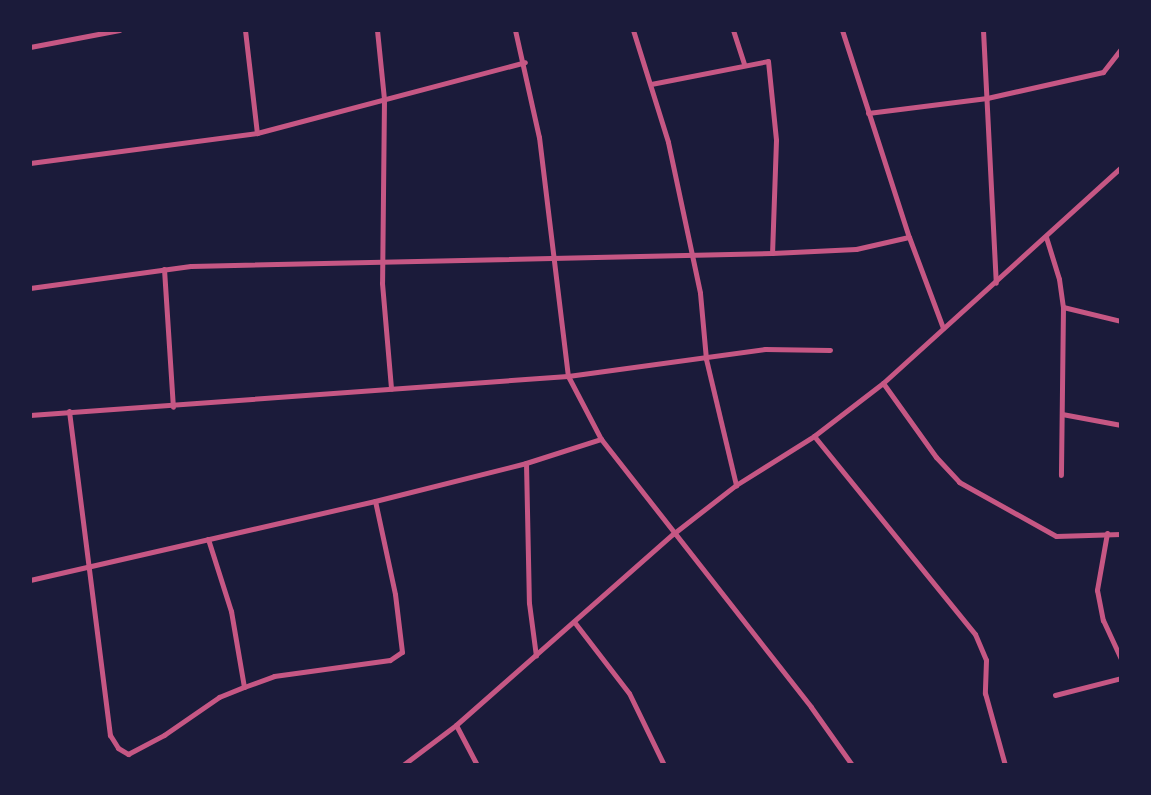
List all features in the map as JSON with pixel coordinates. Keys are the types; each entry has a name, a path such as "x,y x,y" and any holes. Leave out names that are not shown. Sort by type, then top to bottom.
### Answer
{"street":[{"path":"30,47 119,30"},
{"path":"245,30 257,133"},
{"path":"377,30 384,99 382,260 391,389"},
{"path":"515,30 525,62 539,137 568,376 601,439 811,707 852,765"},
{"path":"633,30 668,142 700,293 706,359 736,485"},
{"path":"733,30 744,64"},
{"path":"842,30 909,237 943,328"},
{"path":"983,30 996,283"},
{"path":"868,113 987,98 1103,72 1121,49"},
{"path":"651,84 768,61 776,140 772,253"},
{"path":"30,163 257,133 456,83 525,62"},
{"path":"403,765 456,725 673,534 736,485 814,436 883,383 1121,167"},
{"path":"30,288 164,269 382,260 772,253 856,249 909,237"},
{"path":"1046,237 1063,307 1061,475"},
{"path":"164,269 173,407"},
{"path":"1063,307 1121,321"},
{"path":"30,415 568,376 765,349 830,350"},
{"path":"883,383 936,457 959,482 1056,536 1121,534"},
{"path":"69,411 110,735 118,748 128,754 164,735 219,697 244,687 274,676 390,660 402,652 395,594 375,501"},
{"path":"1062,414 1121,425"},
{"path":"814,436 975,634 986,660 985,693 1005,765"},
{"path":"30,580 375,501 526,463 601,439"},
{"path":"526,463 529,603 536,656"},
{"path":"1107,533 1097,590 1103,620 1121,659"},
{"path":"208,539 231,611 244,687"},
{"path":"575,623 629,693 664,765"},
{"path":"1055,695 1121,678"},
{"path":"456,725 477,765"}]}
